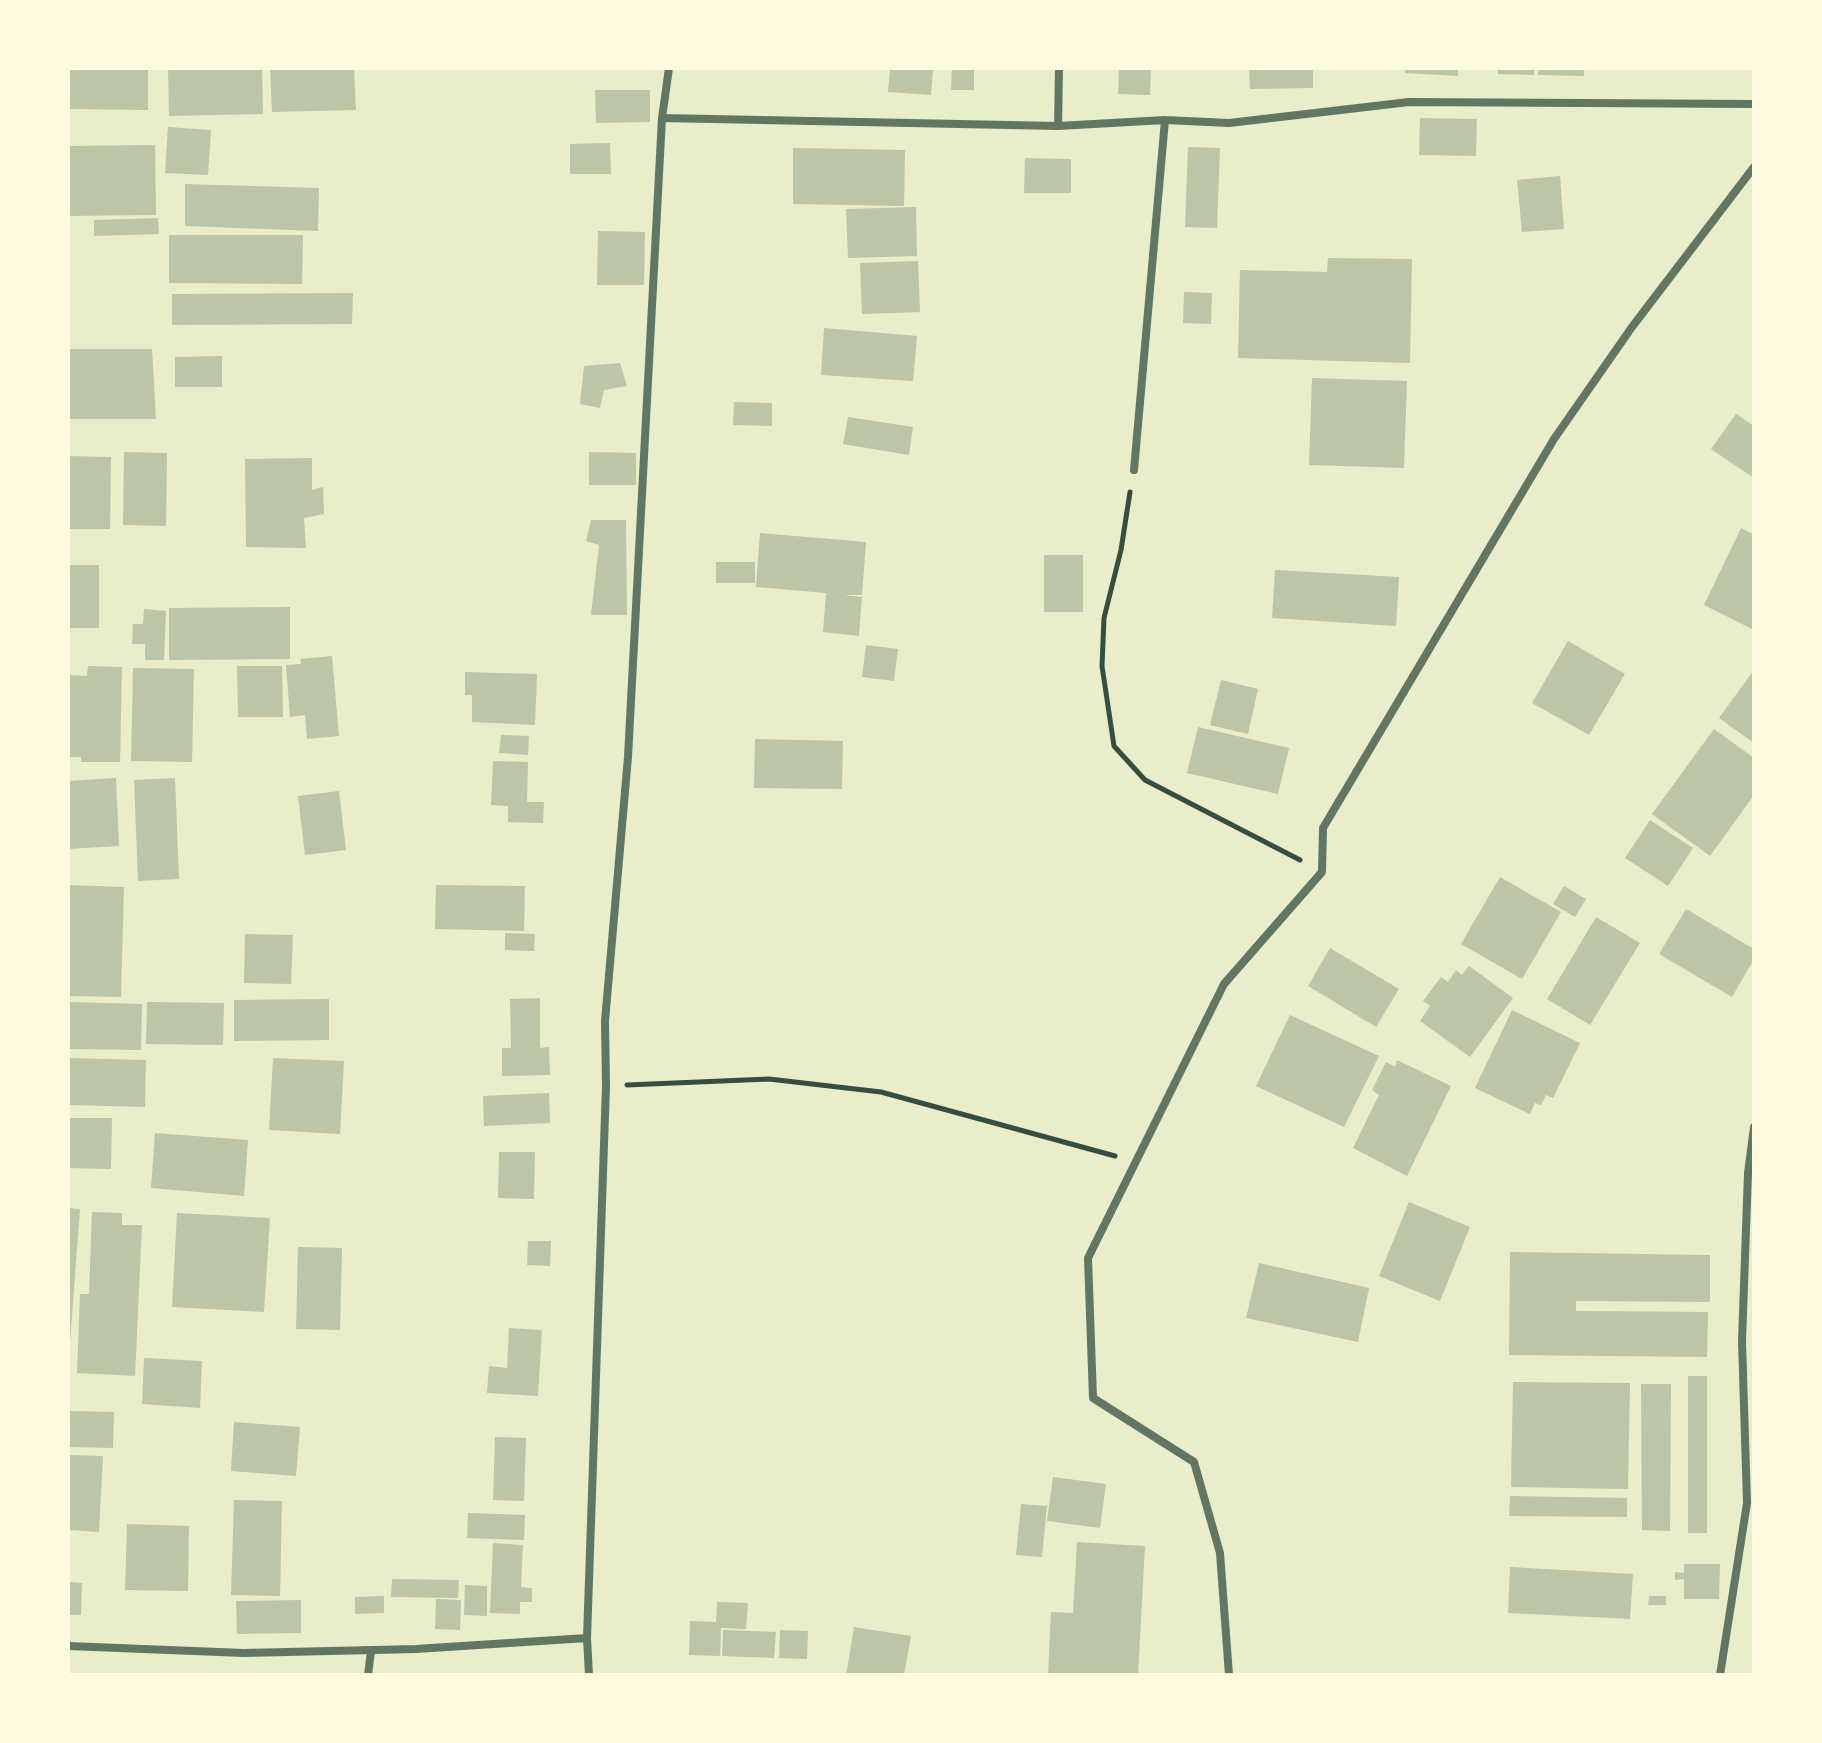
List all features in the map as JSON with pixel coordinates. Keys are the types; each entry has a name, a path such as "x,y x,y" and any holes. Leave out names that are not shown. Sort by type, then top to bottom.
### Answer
{"street":[{"path":"589,1675 587,1638 606,1086 605,1021 628,757 662,118 669,68"},
{"path":"1058,126 1059,68"},
{"path":"662,118 1058,126 1165,120 1229,123 1409,102 1754,104"},
{"path":"1134,470 1165,120"},
{"path":"1229,1675 1220,1553 1194,1462 1093,1398 1088,1258 1224,984 1322,872 1323,828 1554,439 1632,327 1754,167"},
{"path":"1720,1675 1747,1503 1742,1341 1748,1173 1754,1127"},
{"path":"68,1646 244,1653 371,1651 587,1638"},
{"path":"368,1675 371,1651"}],"path":[{"path":"1134,470 1121,550 1104,618 1102,666 1114,746 1145,780 1322,872"},
{"path":"606,1086 769,1079 881,1092 1137,1162"}],"building":[{"path":"68,68 148,68 148,110 68,109"},
{"path":"262,68 263,114 169,116 168,69"},
{"path":"270,68 354,68 356,110 272,112"},
{"path":"890,68 933,68 931,95 888,92"},
{"path":"952,68 974,68 974,90 951,90"},
{"path":"1119,68 1151,68 1150,95 1118,94"},
{"path":"1249,68 1313,68 1313,88 1250,89"},
{"path":"1405,68 1458,68 1458,76 1405,73"},
{"path":"1498,68 1534,68 1534,75 1498,74"},
{"path":"1539,68 1584,68 1584,76 1538,75"},
{"path":"595,90 650,90 650,122 596,123"},
{"path":"1420,118 1477,119 1476,156 1419,155"},
{"path":"168,127 211,130 208,175 165,173"},
{"path":"610,143 611,174 570,174 570,144"},
{"path":"155,145 156,215 68,216 68,146"},
{"path":"1188,147 1220,148 1217,228 1185,227"},
{"path":"793,148 905,150 904,206 793,204"},
{"path":"1025,158 1071,159 1071,193 1024,193"},
{"path":"1560,176 1564,229 1522,232 1517,180"},
{"path":"185,184 319,188 318,231 185,226"},
{"path":"916,207 917,256 848,258 846,209"},
{"path":"158,218 159,234 94,236 94,220"},
{"path":"598,231 645,232 644,285 597,285"},
{"path":"169,235 303,235 302,284 169,283"},
{"path":"1328,258 1412,259 1410,363 1238,358 1240,270 1327,272"},
{"path":"918,261 920,312 862,314 860,263"},
{"path":"1184,292 1212,293 1211,324 1183,323"},
{"path":"353,293 352,324 172,325 172,294"},
{"path":"824,328 917,336 913,381 821,375"},
{"path":"68,349 152,349 156,419 68,419"},
{"path":"222,356 222,387 175,387 175,357"},
{"path":"620,363 627,386 604,390 600,408 580,404 584,366"},
{"path":"1312,378 1407,381 1404,468 1309,465"},
{"path":"734,402 772,403 772,426 733,425"},
{"path":"1736,414 1754,426 1754,478 1711,449"},
{"path":"848,417 913,427 909,455 843,444"},
{"path":"124,452 167,453 166,526 123,525"},
{"path":"589,452 636,453 636,485 589,485"},
{"path":"68,456 111,457 110,529 68,529"},
{"path":"312,458 312,490 323,487 324,514 304,518 306,548 246,547 245,459"},
{"path":"591,520 626,520 627,615 591,615 599,545 586,541"},
{"path":"1741,528 1754,535 1754,630 1704,605"},
{"path":"760,533 866,542 862,595 844,595 862,597 859,636 823,632 826,593 756,587"},
{"path":"1044,555 1083,555 1083,612 1044,612"},
{"path":"716,562 755,562 755,583 716,583"},
{"path":"68,565 99,565 99,628 68,628"},
{"path":"1275,570 1399,577 1396,626 1272,618"},
{"path":"290,607 290,659 169,660 169,608"},
{"path":"144,609 166,611 164,660 145,660 145,644 132,644 133,624 143,624"},
{"path":"1568,641 1625,674 1589,735 1532,703"},
{"path":"866,645 898,649 894,681 862,677"},
{"path":"332,656 339,736 307,739 305,715 290,717 286,665 301,664 300,659"},
{"path":"88,666 122,667 120,762 81,762 81,757 68,757 68,675 87,676"},
{"path":"237,666 282,666 283,717 238,717"},
{"path":"133,668 194,669 192,762 131,761"},
{"path":"1754,670 1754,743 1719,718"},
{"path":"465,672 537,674 535,725 472,722 472,695 465,695"},
{"path":"1221,680 1258,689 1248,734 1210,725"},
{"path":"1198,727 1289,748 1278,794 1187,773"},
{"path":"1714,729 1754,758 1754,795 1710,856 1652,814"},
{"path":"501,735 529,736 528,755 499,753"},
{"path":"755,739 843,741 842,789 754,788"},
{"path":"493,761 528,762 527,802 544,802 543,823 508,822 508,806 491,805"},
{"path":"116,778 119,846 68,849 68,781"},
{"path":"175,778 179,879 138,881 134,780"},
{"path":"339,791 346,850 305,855 298,796"},
{"path":"1650,820 1693,848 1668,886 1625,858"},
{"path":"1500,877 1561,912 1522,979 1461,944"},
{"path":"69,885 124,887 121,997 68,996"},
{"path":"436,885 525,886 524,931 435,929"},
{"path":"1564,886 1586,899 1575,917 1553,904"},
{"path":"1686,909 1754,949 1754,959 1732,997 1659,954"},
{"path":"1596,917 1640,943 1590,1025 1547,999"},
{"path":"505,933 535,934 534,951 505,950"},
{"path":"245,934 293,935 291,984 244,983"},
{"path":"1330,948 1399,989 1376,1027 1308,986"},
{"path":"1469,966 1513,998 1470,1057 1420,1021 1430,1006 1423,1001 1441,977 1448,982 1456,970 1462,975"},
{"path":"540,998 540,1048 549,1047 550,1075 502,1076 502,1048 511,1048 510,999"},
{"path":"329,999 329,1040 234,1041 234,1000"},
{"path":"68,1002 142,1004 141,1050 68,1049"},
{"path":"147,1002 224,1003 223,1045 146,1044"},
{"path":"1512,1010 1580,1043 1553,1098 1546,1095 1541,1105 1535,1103 1530,1114 1475,1088"},
{"path":"1290,1015 1379,1056 1344,1127 1256,1086"},
{"path":"68,1058 146,1060 145,1107 68,1105"},
{"path":"273,1058 344,1061 340,1134 269,1130"},
{"path":"1397,1060 1451,1086 1407,1176 1353,1148 1379,1095 1372,1090 1386,1062 1395,1067"},
{"path":"549,1093 550,1123 484,1126 483,1096"},
{"path":"68,1118 112,1118 111,1169 68,1168"},
{"path":"155,1133 248,1140 244,1196 151,1188"},
{"path":"499,1152 535,1152 534,1199 498,1198"},
{"path":"1409,1202 1470,1227 1440,1301 1379,1276"},
{"path":"68,1208 80,1209 70,1342 68,1342"},
{"path":"92,1212 122,1213 122,1225 142,1225 135,1376 77,1373 80,1294 89,1294"},
{"path":"177,1213 270,1218 264,1312 172,1307"},
{"path":"528,1241 551,1241 550,1266 527,1265"},
{"path":"298,1247 342,1248 340,1330 296,1329"},
{"path":"1510,1252 1710,1255 1710,1302 1576,1301 1576,1311 1708,1312 1707,1357 1509,1355"},
{"path":"1259,1263 1369,1288 1358,1342 1246,1318"},
{"path":"509,1328 542,1330 538,1396 487,1393 489,1366 507,1368"},
{"path":"144,1358 202,1361 200,1408 142,1404"},
{"path":"1688,1376 1707,1376 1707,1533 1688,1533"},
{"path":"1513,1382 1630,1383 1628,1489 1511,1487"},
{"path":"1641,1384 1671,1384 1670,1531 1642,1530"},
{"path":"68,1411 114,1412 113,1448 68,1447"},
{"path":"234,1422 300,1427 296,1476 231,1471"},
{"path":"495,1437 526,1438 524,1501 493,1500"},
{"path":"68,1455 103,1456 99,1532 68,1530"},
{"path":"1053,1477 1106,1484 1100,1528 1047,1521"},
{"path":"1510,1496 1627,1498 1627,1517 1509,1516"},
{"path":"234,1500 282,1501 280,1596 231,1595"},
{"path":"1021,1504 1047,1506 1042,1557 1016,1555"},
{"path":"468,1513 525,1515 524,1540 467,1538"},
{"path":"127,1524 189,1526 188,1591 125,1590"},
{"path":"1077,1542 1145,1546 1138,1675 1048,1675 1051,1612 1073,1613"},
{"path":"493,1543 523,1545 521,1587 532,1588 532,1602 520,1602 520,1614 490,1613"},
{"path":"1684,1564 1720,1564 1719,1599 1684,1599 1684,1579 1675,1580 1675,1572 1684,1573"},
{"path":"1510,1567 1633,1574 1630,1619 1508,1613"},
{"path":"392,1579 459,1580 458,1598 391,1597"},
{"path":"68,1582 82,1583 81,1615 68,1615"},
{"path":"465,1585 487,1586 487,1616 464,1615"},
{"path":"384,1596 384,1613 355,1614 355,1597"},
{"path":"1649,1596 1666,1596 1666,1605 1648,1605"},
{"path":"436,1599 461,1600 460,1630 435,1629"},
{"path":"301,1600 301,1633 237,1634 236,1601"},
{"path":"717,1602 748,1603 746,1629 721,1628 720,1656 689,1655 690,1621 716,1622"},
{"path":"854,1627 911,1636 904,1675 846,1675"},
{"path":"723,1630 776,1632 774,1658 722,1656"},
{"path":"780,1630 808,1631 807,1659 779,1658"}]}
